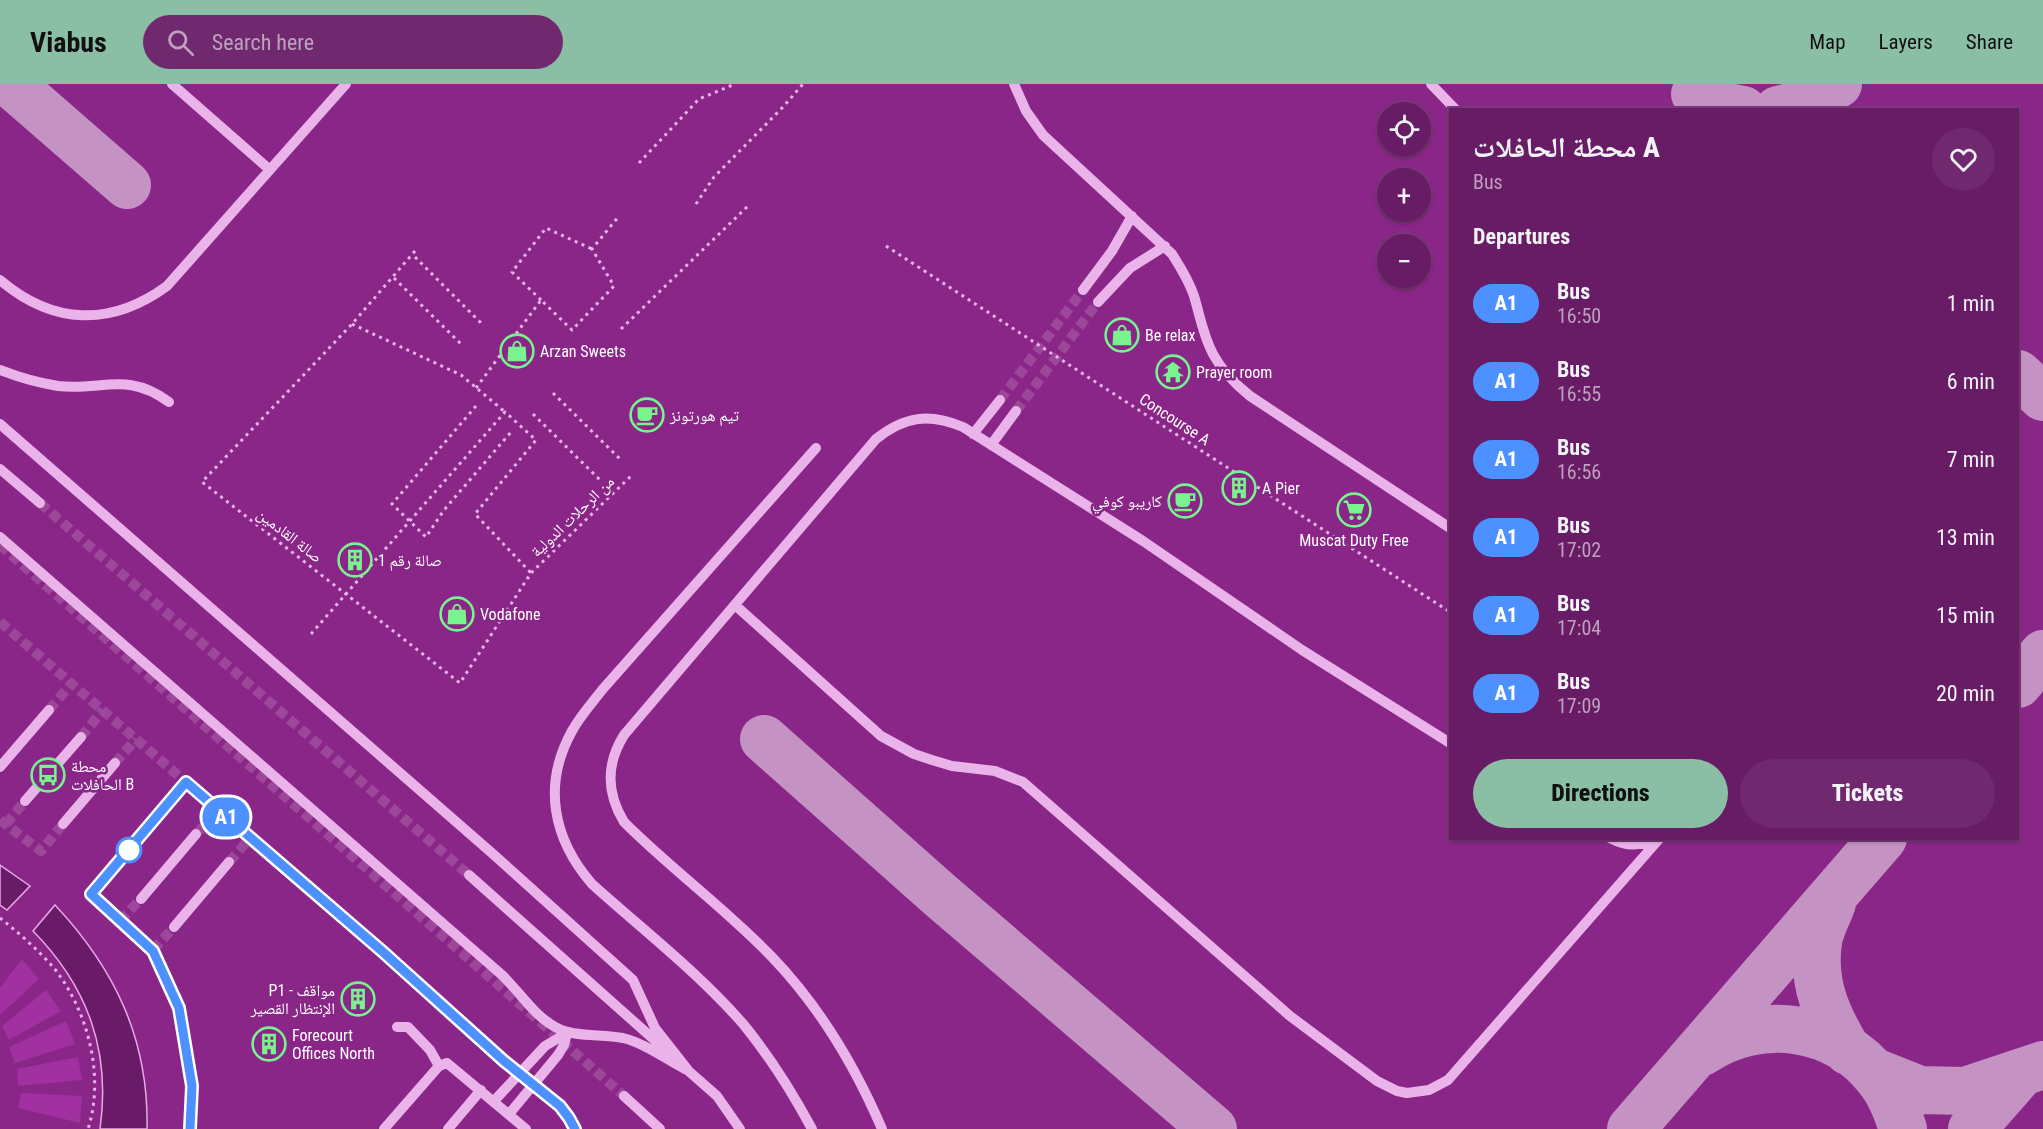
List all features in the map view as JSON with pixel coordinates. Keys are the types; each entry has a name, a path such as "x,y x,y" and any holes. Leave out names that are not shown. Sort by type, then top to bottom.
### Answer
{"street":[{"path":"172,84 270,170"},
{"path":"0,280 20,296 37,305 56,312 75,315 95,316 133,306 151,297 167,286 346,84"},
{"path":"1014,84 1026,111 1043,135 1164,246 1185,275 1194,297 1205,338 1213,355 1236,384 1250,396 1449,527"},
{"path":"1431,84 1454,108"},
{"path":"1083,290 1112,251 1132,216"},
{"path":"1098,302 1130,268 1164,246"},
{"path":"0,370 35,382 58,386 122,383 141,387 158,394 169,402"},
{"path":"973,434 1000,400"},
{"path":"991,444 1016,411"},
{"path":"882,1129 841,1047 797,985 745,930 624,822 616,809 609,778 616,748 624,735 876,439 889,429 918,418 933,418 949,421 991,444 1143,541 1302,650 1449,741"},
{"path":"0,424 484,846 630,977 638,987 655,1028 688,1070"},
{"path":"812,1129 797,1100 743,1024 709,989 592,884 578,868 567,850 560,831 555,789 557,769 563,749 585,712 816,448"},
{"path":"0,469 40,503"},
{"path":"0,537 502,975 544,1020 567,1033 630,1040 688,1070"},
{"path":"735,605 881,736 914,754 932,760 952,766 995,771 1023,782 1290,1016 1377,1081 1397,1091 1407,1093 1429,1090 1448,1080 1656,840"},
{"path":"0,767 49,710"},
{"path":"26,801 81,737"},
{"path":"63,825 115,763"},
{"path":"110,872 165,808"},
{"path":"141,899 196,834"},
{"path":"1614,840 1619,843 1638,845 1652,840"},
{"path":"174,927 229,862"},
{"path":"469,875 717,1096 741,1129"},
{"path":"383,952 504,1061"},
{"path":"397,1027 408,1028 430,1050 439,1066"},
{"path":"494,1101 545,1046 567,1033"},
{"path":"508,1129 512,1117 558,1055 567,1033"},
{"path":"384,1129 439,1066 445,1063 450,1064 526,1129"},
{"path":"448,1129 481,1090"},
{"path":"624,1096 660,1129"},
{"path":"560,1106 575,1129"}],"path":[{"path":"639,163 699,99 735,84"},
{"path":"696,204 714,177 803,84"},
{"path":"621,329 749,205"},
{"path":"592,249 619,216"},
{"path":"546,228 592,249 614,286 572,330 541,300 512,272 546,228"},
{"name":"Concourse A","path":"886,246 1449,611"},
{"path":"415,251 352,324 461,375 536,440 475,514 531,573"},
{"path":"415,258 482,324"},
{"path":"394,278 462,345"},
{"path":"476,388 541,300"},
{"name":"صالة القادمين","path":"352,324 202,482 460,683 531,573"},
{"path":"553,393 620,459"},
{"path":"476,406 392,504 426,537 444,510 511,432"},
{"path":"311,634 505,412"},
{"path":"533,414 600,480"},
{"name":"من الرحلات الدولية","path":"531,573 631,476"},
{"path":"345,593 410,522"},
{"path":"0,918 54,968 72,996 85,1026 92,1058 94,1091 88,1129"}],"shaded area":[{"path":"0,865 30,886 7,910 0,905"},
{"path":"55,905 95,954 124,1008 135,1036 142,1065 147,1129 100,1129 103,1100 102,1073 91,1022 68,975 33,931"},
{"path":"22,959 39,979 0,1015 0,988"},
{"path":"46,990 61,1011 9,1040 2,1026"},
{"path":"66,1021 75,1044 15,1063 9,1047"},
{"path":"78,1057 82,1080 18,1086 17,1069"},
{"path":"21,1093 82,1096 80,1123 18,1108"}],"taxiway":[{"path":"11,84 127,185"},
{"path":"1786,108 1805,103 1838,84"},
{"path":"1695,94 1733,108"},
{"path":"2019,375 2043,397"},
{"path":"2019,683 2043,654"},
{"path":"764,739 941,896 1213,1129"},
{"path":"1631,1129 1881,840"},
{"path":"1832,903 1819,937 1817,972 1828,1012 1848,1051"},
{"path":"1702,1052 1725,1040 1748,1032 1772,1029 1796,1030 1820,1036 1842,1046 1862,1060 1879,1079 1896,1109 1903,1129"},
{"path":"1872,1071 1920,1090 1965,1091 2043,1065"},
{"path":"1972,1129 2022,1072"}],"tunnel":[{"path":"1000,400 1083,290"},
{"path":"1016,411 1098,302"},
{"path":"40,503 469,875"},
{"path":"0,545 624,1096"},
{"path":"0,622 383,952"},
{"path":"49,710 72,683"},
{"path":"81,737 103,710"},
{"path":"115,763 136,739"},
{"path":"165,808 186,782"},
{"path":"6,824 25,801"},
{"path":"196,834 218,810"},
{"path":"0,820 41,851 63,824"},
{"path":"229,862 250,838"},
{"path":"110,872 91,894 153,950 179,1008 192,1086 190,1129"},
{"path":"120,921 141,899"},
{"path":"153,950 174,927"},
{"path":"504,1061 560,1106"}],"bus line":[{"name":"A1","path":"190,1129 192,1086 179,1008 153,951 91,894 186,782 383,952 504,1061 560,1106 575,1129"}],"place":[{"name":"Be relax","path":"1122,335"},
{"name":"Arzan Sweets","path":"517,351"},
{"name":"Prayer room","path":"1173,372"},
{"name":"تيم هورتونز","path":"647,415"},
{"name":"A Pier","path":"1239,488"},
{"name":"كاريبو كوفي","path":"1185,501"},
{"name":"Muscat Duty Free","path":"1354,510"},
{"name":"صالة رقم 1","path":"355,560"},
{"name":"Vodafone","path":"457,614"},
{"name":"محطة الحافلات B","path":"48,775"},
{"name":"P1 - مواقف الإنتظار القصير","path":"358,999"},
{"name":"Forecourt Offices North","path":"269,1044"}]}
